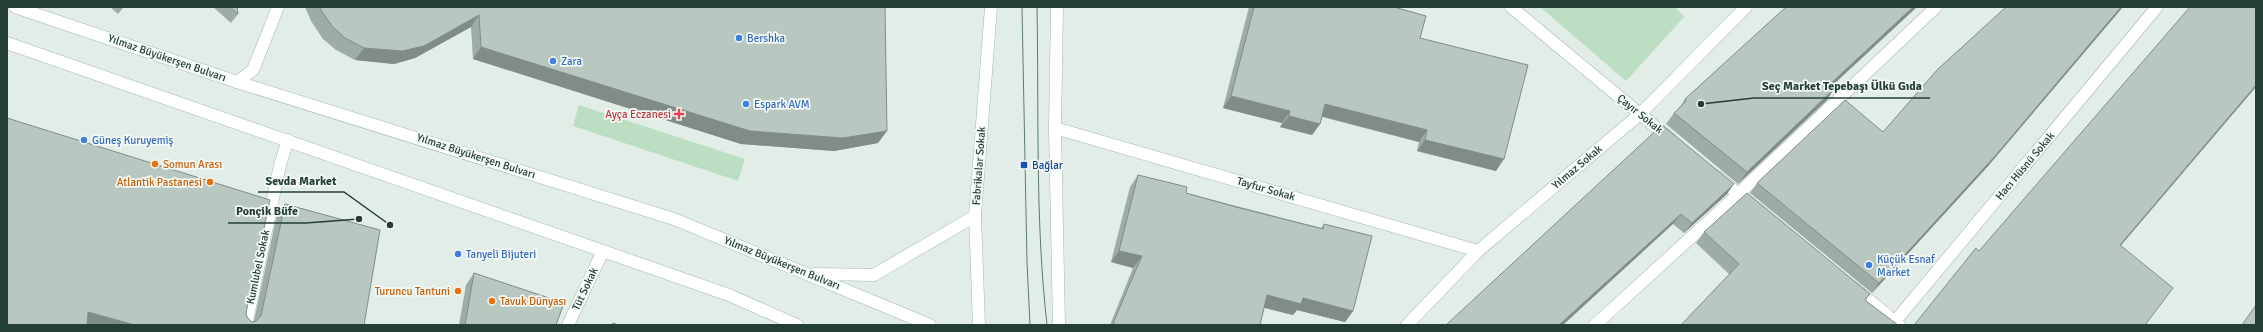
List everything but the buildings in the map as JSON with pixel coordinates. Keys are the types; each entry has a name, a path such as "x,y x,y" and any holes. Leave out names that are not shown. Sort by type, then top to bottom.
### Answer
{"main road":[{"name":"Yılmaz Büyükerşen Bulvarı","path":"15,7 237,82 674,219 930,325"},
{"path":"237,82 253,70 278,7"},
{"name":"Fabrikalar Sokak","path":"979,325 975,216 991,7"},
{"path":"1057,7 1055,128 1058,325"},
{"name":"Çayır Sokak","path":"1511,7 1677,144"},
{"name":"Yılmaz Sokak","path":"1407,325 1478,251 1640,114 1746,7"},
{"path":"1595,325 1738,194 1936,7"},
{"name":"Hacı Hüsnü Sokak","path":"1895,324 2157,7"},
{"path":"7,43 288,140 602,253 729,295 797,325"},
{"name":"Tayfur Sokak","path":"1055,128 1478,251"},
{"name":"Kumlubel Sokak","path":"246,325 280,165 288,140"},
{"path":"1707,169 1762,214"},
{"path":"809,274 874,274 975,216"},
{"name":"Tüt Sokak","path":"568,325 602,253"},
{"path":"1846,282 1895,324"}],"green space":[{"path":"1540,7 1675,7 1684,17 1626,81"},
{"path":"579,105 745,159 738,181 573,126"}],"tram line":[{"path":"1022,7 1027,262 1030,325"},
{"path":"1037,7 1039,206 1043,285 1047,325"}],"place":[{"name":"Bershka","path":"739,38"},
{"name":"Zara","path":"553,61"},
{"name":"Espark AVM","path":"746,104"},
{"name":"Seç Market Tepebaşı Ülkü Gıda","path":"1701,104"},
{"name":"Ayça Eczanesi","path":"679,114"},
{"name":"Güneş Kuruyemiş","path":"84,140"},
{"name":"Somun Arası","path":"155,164"},
{"name":"Bağlar","path":"1024,165"},
{"name":"Atlantik Pastanesi","path":"210,182"},
{"name":"Ponçik Büfe","path":"359,219"},
{"name":"Sevda Market","path":"390,225"},
{"name":"Tanyeli Bijuteri","path":"458,254"},
{"name":"Küçük Esnaf Market","path":"1869,265"},
{"name":"Turuncu Tantuni","path":"458,291"},
{"name":"Tavuk Dünyası","path":"492,301"}]}
